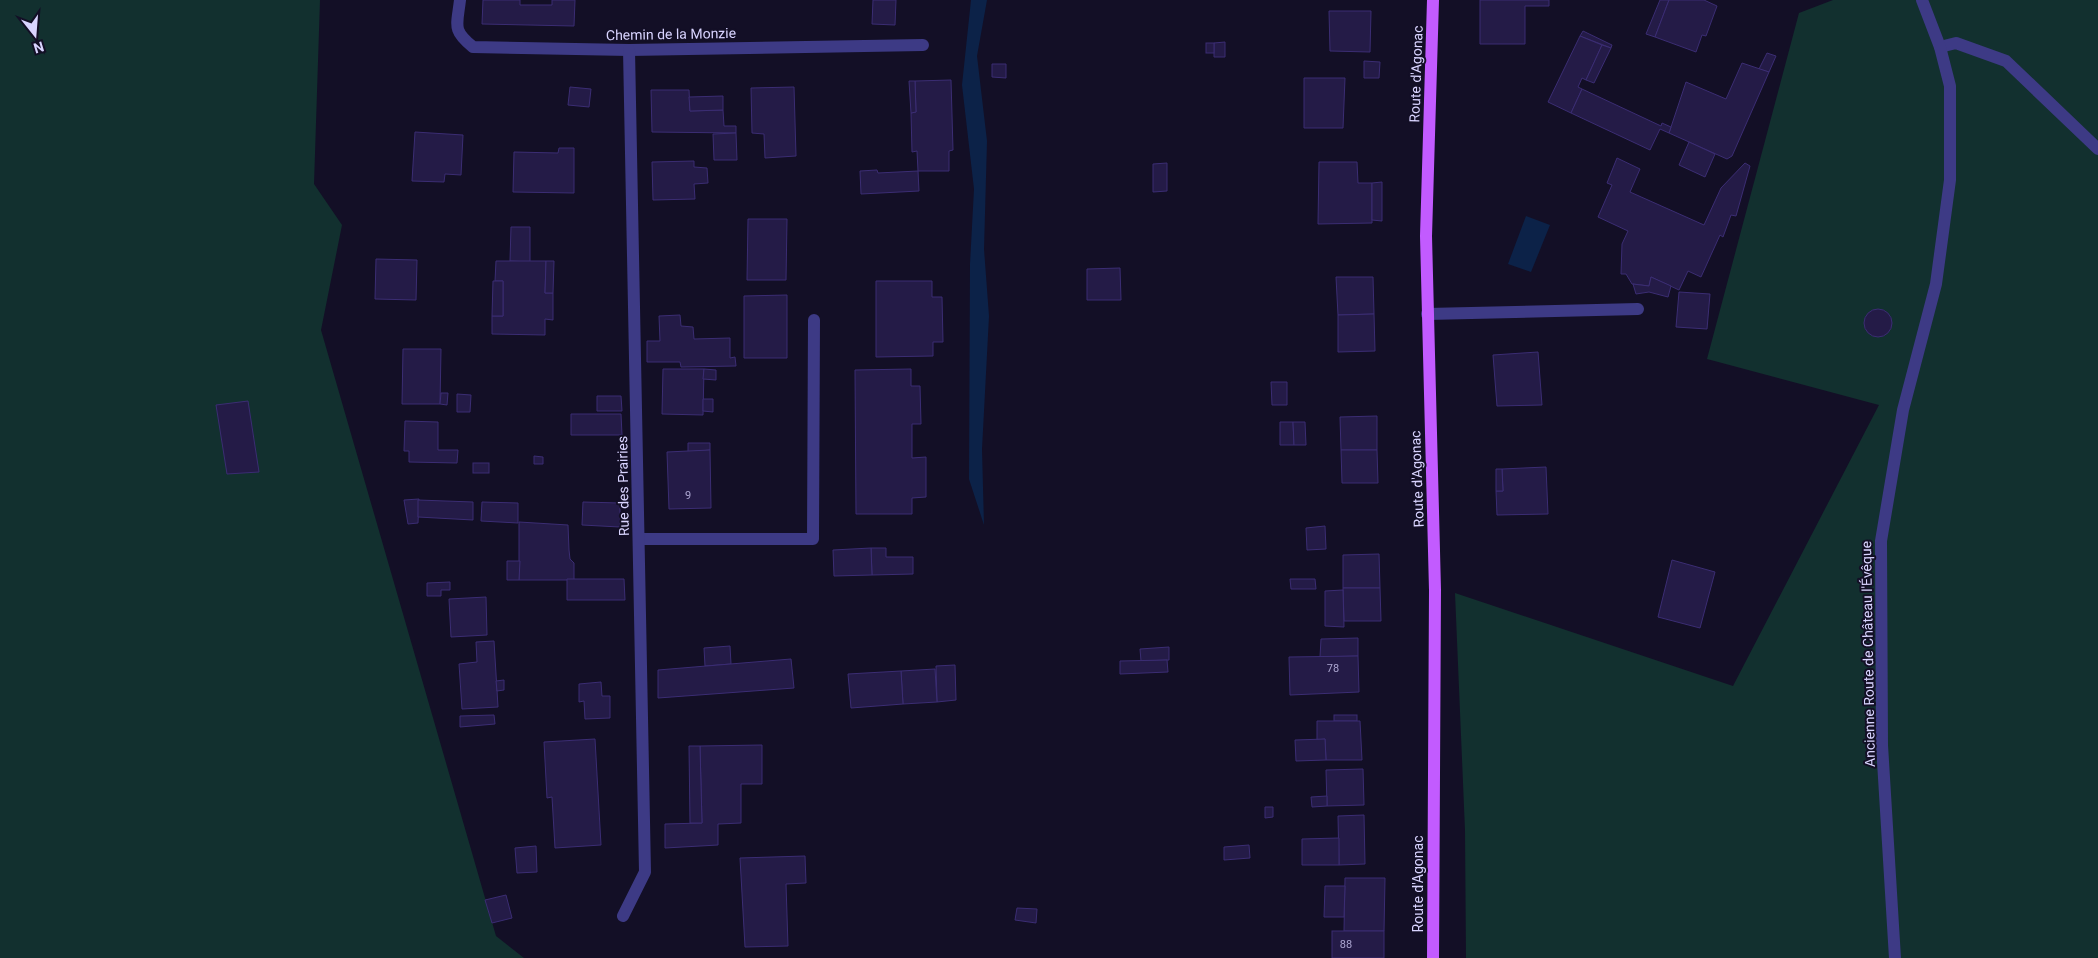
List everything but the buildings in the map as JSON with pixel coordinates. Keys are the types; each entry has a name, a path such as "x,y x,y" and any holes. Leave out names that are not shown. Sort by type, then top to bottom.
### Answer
{"main road":[{"name":"Route d'Agonac","path":"1433,0 1426,236 1435,590 1433,958"}],"street":[{"name":"Chemin de la Monzie","path":"460,0 457,28 460,36 473,47 630,50 923,45"},
{"name":"Ancienne Route de Château l'Évêque","path":"1895,958 1882,745 1881,541 1903,410 1936,284 1950,180 1950,86 1940,47 1922,0"},
{"path":"1940,47 1956,44 2006,61 2098,149"},
{"name":"Rue des Prairies","path":"623,916 645,872 630,50"},
{"path":"1427,314 1638,309"},
{"path":"639,539 814,539 814,320"}],"green space":[{"path":"0,0 320,0 314,184 342,225 321,330 496,936 524,958 0,958"},
{"path":"1833,0 2098,0 2098,958 1466,958 1465,830 1455,593 1733,686 1879,405 1707,359 1799,13"}],"water":[{"path":"971,0 987,0 977,56 987,141 984,249 989,316 982,449 984,525 969,479 970,264 974,189 962,85"},
{"path":"1526,216 1550,225 1531,272 1508,264"}]}
